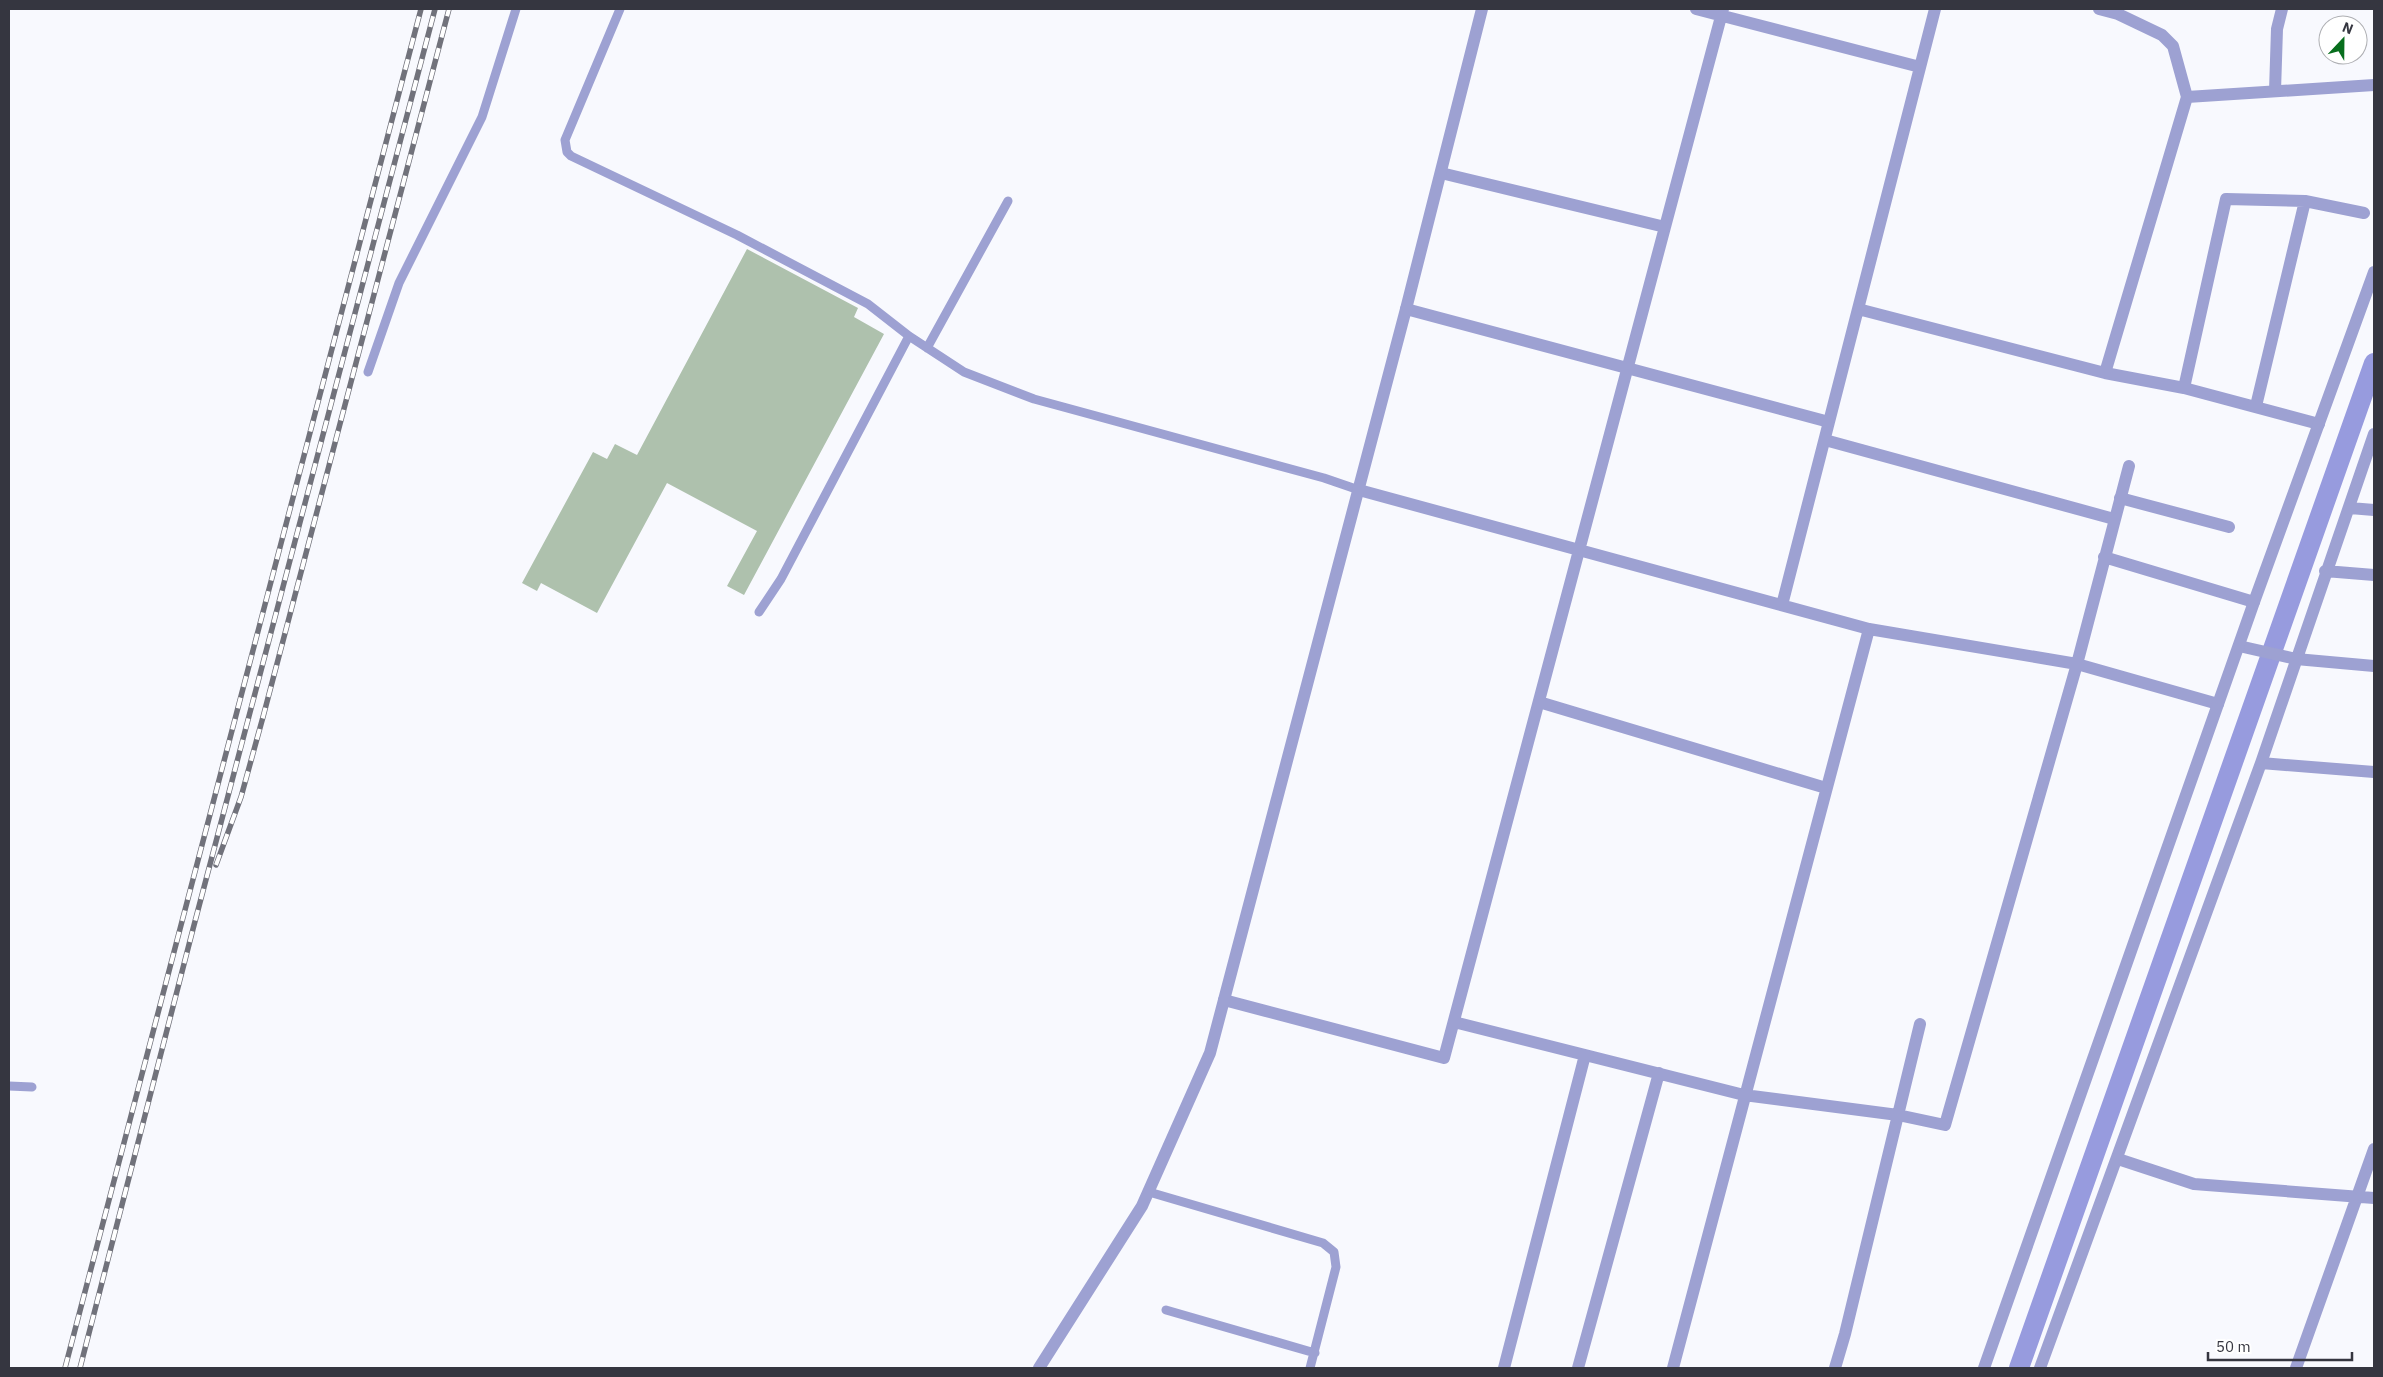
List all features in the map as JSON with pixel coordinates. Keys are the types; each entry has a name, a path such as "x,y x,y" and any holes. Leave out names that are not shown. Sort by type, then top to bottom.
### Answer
{"street":[{"path":"1039,1368 1142,1206 1210,1054 1406,310 1482,9"},
{"path":"1696,9 1722,12 1920,67"},
{"path":"1782,605 1935,9"},
{"path":"2098,9 2118,14 2162,35 2173,46 2187,97 2105,373"},
{"path":"2274,91 2277,29 2282,9"},
{"path":"1224,1000 1444,1058 1722,12"},
{"path":"2187,97 2374,85"},
{"path":"1441,172 1665,227"},
{"path":"2184,388 2226,199 2305,202 2364,213"},
{"path":"2256,406 2305,202"},
{"path":"1984,1368 2254,602 2374,272"},
{"path":"1858,309 2105,373 2184,388 2319,424"},
{"path":"1406,310 1829,422"},
{"path":"2041,1367 2261,763 2290,658 2350,508 2374,434"},
{"path":"1824,440 2114,519"},
{"path":"1454,1022 1744,1095 1898,1115 1945,1124 2077,664 2129,466"},
{"path":"1359,490 1869,629 2077,664 2218,704"},
{"path":"2120,498 2229,527"},
{"path":"2350,508 2374,510"},
{"path":"2104,556 2254,602"},
{"path":"2325,571 2374,574"},
{"path":"1673,1368 1869,629"},
{"path":"2239,646 2290,658 2374,666"},
{"path":"1539,702 1826,788"},
{"path":"2261,763 2374,772"},
{"path":"1835,1368 1845,1334 1920,1024"},
{"path":"1504,1368 1586,1055"},
{"path":"1578,1368 1659,1073"},
{"path":"2296,1368 2374,1149"},
{"path":"2118,1158 2194,1184 2374,1198"}],"lane":[{"path":"368,372 400,283 482,117 516,9"},
{"path":"620,9 565,140 567,152 737,235 860,299 909,336 964,372 1034,399 1315,475 1359,490"},
{"path":"927,348 1008,201"},
{"path":"759,612 781,579 909,336"},
{"path":"9,1086 32,1087"},
{"path":"1149,1192 1323,1243 1334,1252 1336,1267 1310,1368"},
{"path":"1166,1310 1315,1353"}],"building":[{"path":"747,249 858,308 854,317 884,334 744,595 727,586 757,531 667,483 597,613 541,583 537,591 522,583 593,452 607,459 615,444 637,455"}],"waterway":[{"path":"2019,1368 2374,363"}],"railway":[{"path":"65,1368 421,9"},
{"path":"80,1368 193,929 435,9"},
{"path":"216,865 241,797 263,717 449,9"}]}
